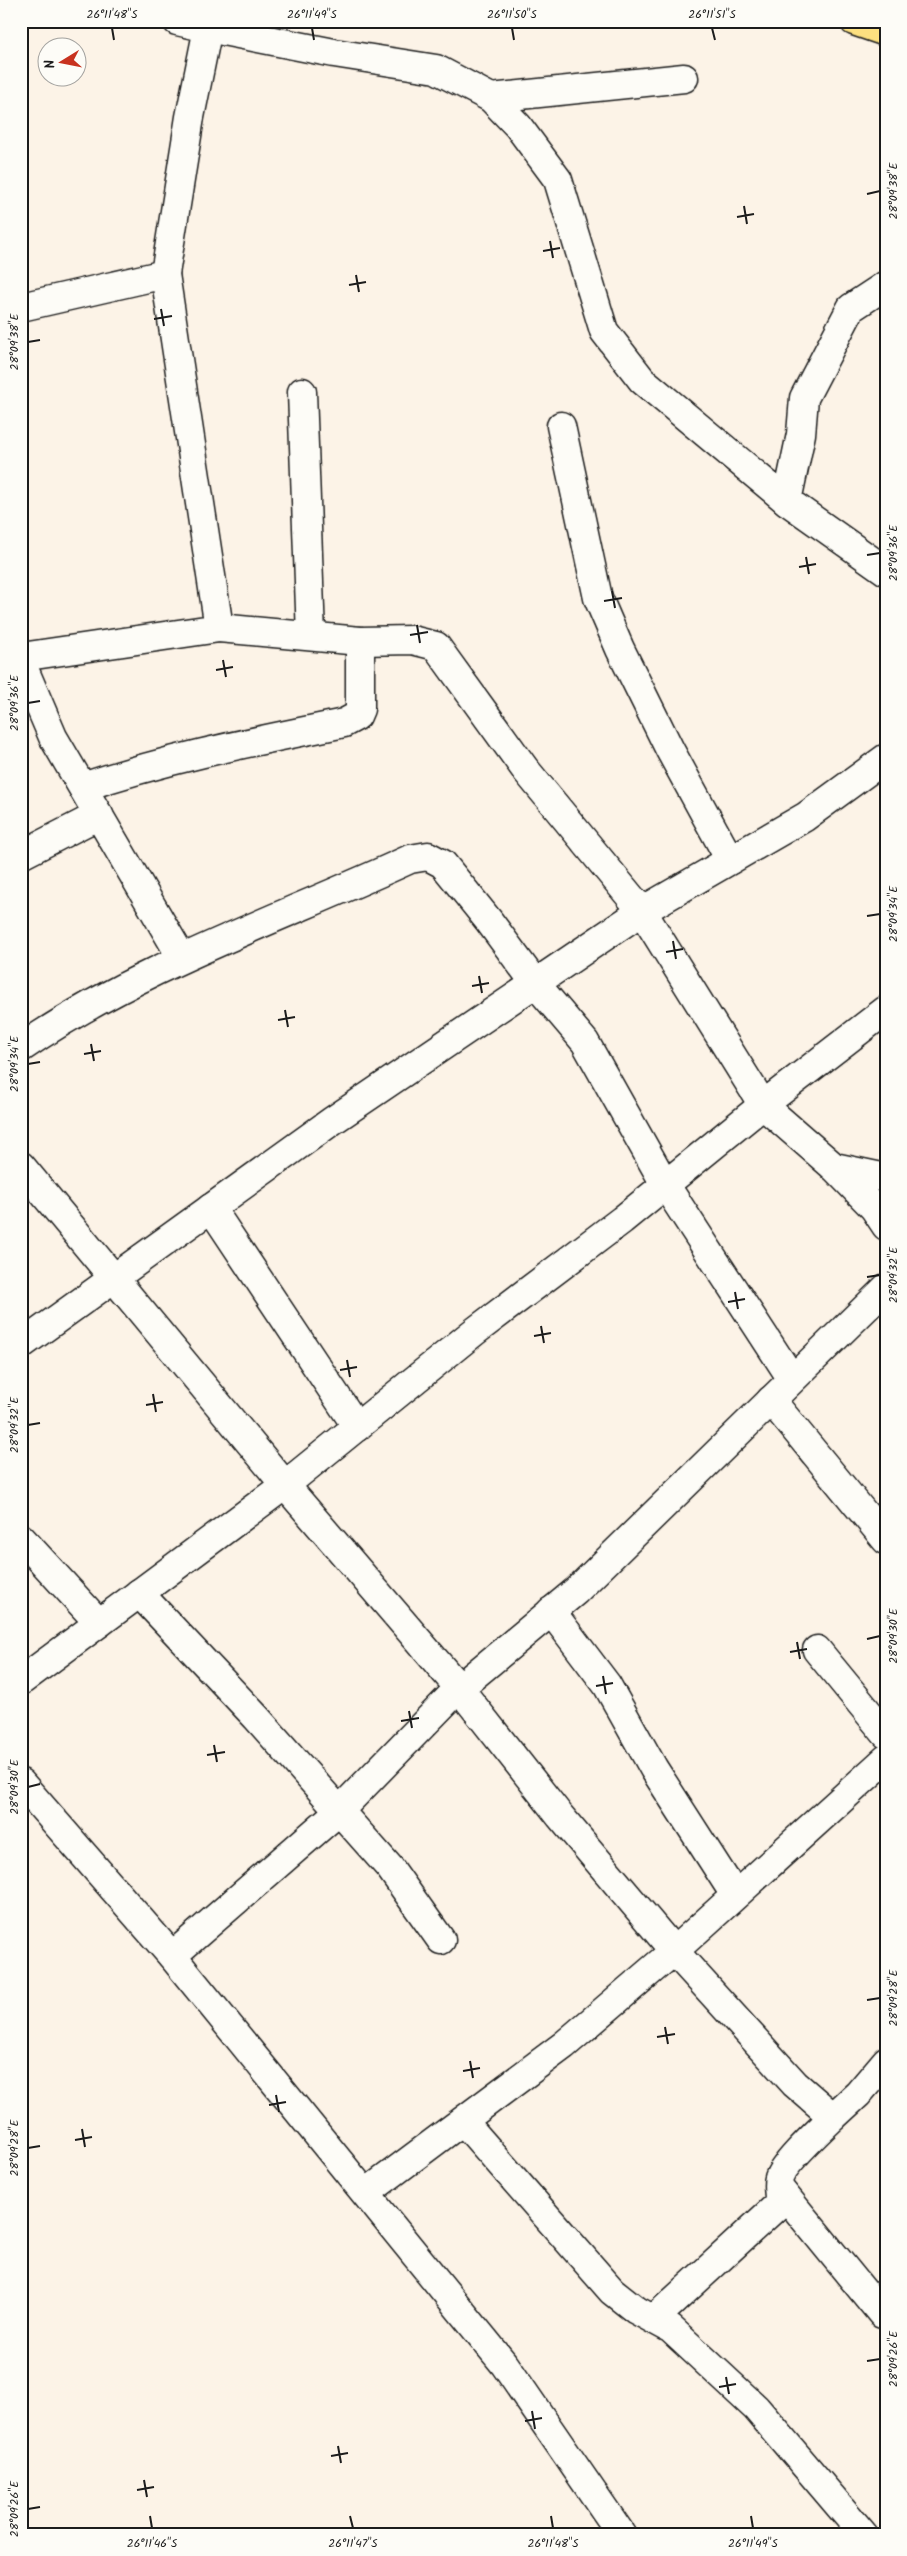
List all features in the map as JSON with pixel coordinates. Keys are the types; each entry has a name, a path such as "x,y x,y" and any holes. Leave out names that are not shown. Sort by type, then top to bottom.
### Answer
{"main road":[{"path":"854,21 886,32"},
{"path":"875,21 886,28"}],"street":[{"path":"177,21 209,25 334,53 436,69 491,98 518,126 558,180 604,331 642,380 787,501 886,571"},
{"path":"209,25 190,117 165,274 219,628"},
{"path":"491,98 684,78"},
{"path":"21,307 165,274"},
{"path":"787,501 801,434 804,398 851,308 886,285"},
{"path":"302,392 311,636"},
{"path":"561,426 598,598 620,649 666,742 730,860"},
{"path":"21,657 219,628 360,641 412,640 436,646 525,769 642,911 762,1105 834,1167 874,1208 886,1226"},
{"path":"83,787 177,760 344,722 357,716 360,709 360,641"},
{"path":"21,662 53,737 182,958"},
{"path":"22,1342 332,1121 535,983 642,911 806,817 886,758"},
{"path":"21,855 99,815"},
{"path":"21,1048 50,1028 182,958 410,859 428,856 443,864 490,921 535,983 585,1042 666,1186 792,1379"},
{"path":"21,1681 285,1485 474,1332 666,1186 762,1105 886,1010"},
{"path":"21,1166 285,1485 459,1688 560,1816 674,1951 795,2084 833,2117"},
{"path":"834,1167 886,1178"},
{"path":"211,1208 357,1427"},
{"path":"172,1956 339,1811 459,1688 576,1591 886,1288"},
{"path":"771,1400 886,1540"},
{"path":"21,1538 99,1624"},
{"path":"139,1593 193,1648 390,1868 441,1940"},
{"path":"551,1611 607,1685 654,1769 736,1896"},
{"path":"817,1650 886,1734"},
{"path":"366,2193 464,2122 564,2045 736,1896 886,1759"},
{"path":"21,1783 172,1956 505,2365 622,2535"},
{"path":"654,2319 778,2205 780,2198 779,2178 788,2165 833,2117 858,2094 886,2061"},
{"path":"464,2122 612,2291 636,2310 671,2329 756,2408 864,2535"},
{"path":"779,2188 882,2314"}]}
